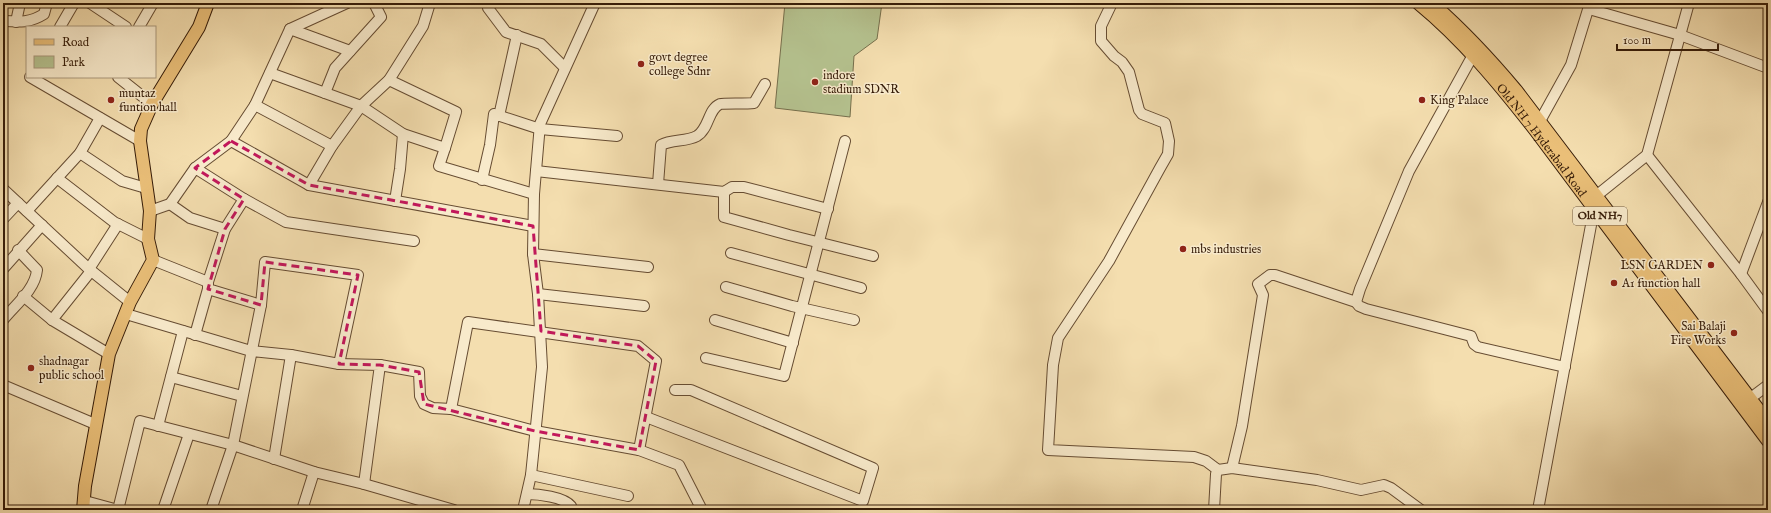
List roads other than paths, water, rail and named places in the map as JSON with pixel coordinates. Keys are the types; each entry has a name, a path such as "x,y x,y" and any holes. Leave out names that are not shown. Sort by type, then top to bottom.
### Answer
{"main road":[{"path":"84,505 85,486 95,424 109,354 130,302 153,260 148,239 150,211 140,141 141,129 152,104 198,27 208,3"},
{"name":"Old NH 7 Hyderabad Road","path":"1418,3 1441,22 1473,55 1530,124 1746,402 1768,422"},
{"name":"Old NH 7 Hyderabad Road","path":"1432,3 1457,25 1491,60 1540,121 1746,402 1768,441"}],"street":[{"path":"16,22 20,3"},
{"path":"3,21 16,22 33,20 44,14 47,3"},
{"path":"61,26 74,3"},
{"path":"90,3 124,26"},
{"path":"140,26 153,3"},
{"path":"150,211 170,204 195,168 231,141 255,105 290,29 347,3"},
{"path":"325,93 335,68 381,17 374,3"},
{"path":"309,185 332,146 360,106 389,80 423,26 430,3"},
{"path":"488,3 488,8 506,32 541,44 565,68"},
{"path":"523,510 531,475 542,367 541,331 533,254 534,194 540,124 594,3"},
{"path":"1112,3 1101,26 1101,41 1129,72 1139,110 1142,114 1166,123 1169,137 1168,154 1113,254 1058,338 1053,365 1048,450 1194,458 1206,461 1218,470 1232,468 1317,480 1360,490 1384,485 1391,488 1421,510"},
{"path":"1596,196 1647,155 1689,3"},
{"path":"1540,121 1571,65 1589,6 1680,35 1768,68"},
{"path":"290,29 350,51"},
{"path":"499,116 517,36"},
{"path":"1356,302 1409,171 1473,55"},
{"path":"270,73 360,106 403,134 445,148"},
{"path":"32,78 140,141"},
{"path":"119,78 152,104"},
{"path":"389,80 456,112 438,166 534,194"},
{"path":"658,184 661,145 697,136 706,127 714,109 720,104 742,105 754,103 765,84"},
{"path":"255,105 332,146"},
{"path":"482,180 490,145 494,114 540,129 617,136"},
{"path":"27,211 80,153 100,118"},
{"path":"395,201 403,134"},
{"path":"231,141 309,185 533,226"},
{"path":"706,358 784,376 845,141"},
{"path":"80,153 122,181 146,188"},
{"path":"1647,155 1741,274 1768,311"},
{"path":"195,168 244,199 286,222 414,241"},
{"path":"536,171 724,192 732,187 744,187 828,209"},
{"path":"57,178 118,224 148,239"},
{"path":"3,189 90,270 130,302"},
{"path":"724,192 724,216 873,256"},
{"path":"195,334 208,285 226,229 244,199"},
{"path":"1741,274 1768,202"},
{"path":"3,219 18,203"},
{"path":"170,204 190,218 226,229"},
{"path":"1538,510 1594,208"},
{"path":"52,320 90,270 118,224"},
{"path":"3,269 18,250 42,225"},
{"path":"3,320 32,286 36,278 37,270 18,250"},
{"path":"731,253 861,288"},
{"path":"533,254 648,267"},
{"path":"153,260 208,285 260,304"},
{"path":"211,510 233,445 260,304 265,262 358,275 339,364"},
{"path":"1232,468 1242,426 1263,295 1258,284 1270,275 1275,275 1356,302 1359,306 1366,309 1471,336 1474,344 1478,347 1565,367"},
{"path":"726,287 802,308 854,320"},
{"path":"538,294 644,306"},
{"path":"23,296 52,320 109,354"},
{"path":"126,314 251,351 291,355 339,364 380,365 419,372 420,396 424,404 433,408 452,409 536,431 639,450 679,465 702,510"},
{"path":"715,320 793,343"},
{"path":"452,409 468,322 541,331 638,346 656,361 639,450"},
{"path":"158,426 182,331"},
{"path":"274,459 291,355"},
{"path":"364,484 380,365"},
{"path":"170,378 242,396"},
{"path":"3,385 95,424"},
{"path":"1746,402 1768,385"},
{"path":"646,417 863,501 873,468 691,390 676,390"},
{"path":"84,505 118,510 140,421 233,445 314,472 364,484 454,510"},
{"path":"163,510 189,434"},
{"path":"1214,510 1216,474 1218,470"},
{"path":"302,510 314,472"},
{"path":"531,475 628,496"},
{"path":"527,494 536,494 561,500 569,503 571,506 570,510"}],"place":[{"name":"govt degree college Sdnr","path":"641,64"},
{"name":"indore stadium SDNR","path":"815,82"},
{"name":"muntaz funtion hall","path":"111,100"},
{"name":"King Palace","path":"1422,100"},
{"name":"mbs industries","path":"1183,249"},
{"name":"LSN GARDEN","path":"1711,265"},
{"name":"A1 function hall","path":"1614,283"},
{"name":"Sai Balaji Fire Works","path":"1734,333"},
{"name":"shadnagar public school","path":"31,368"}]}
